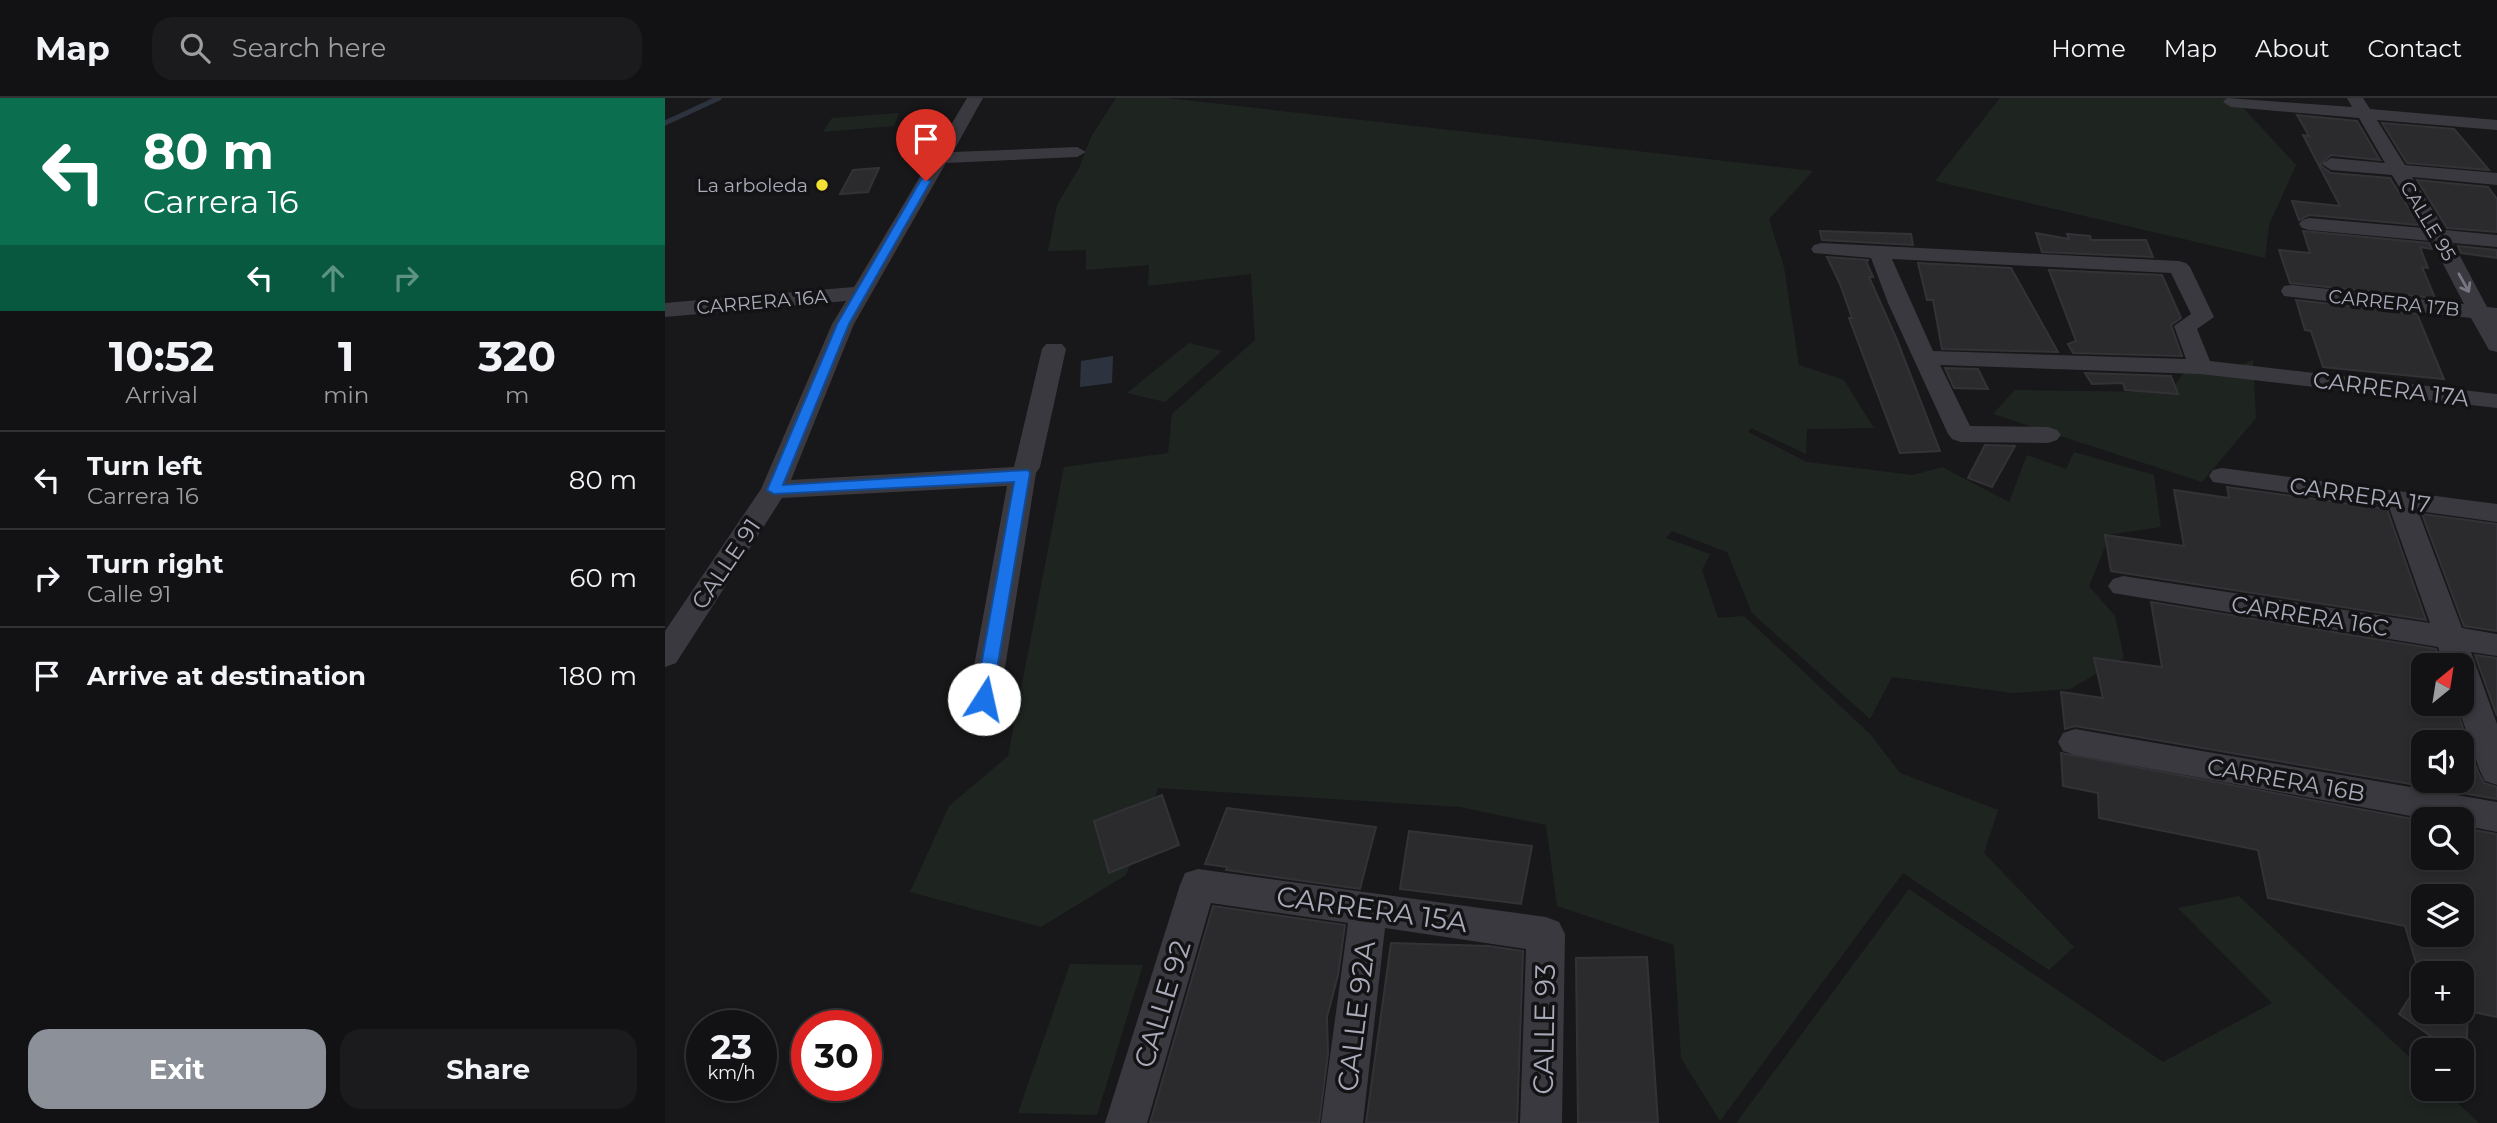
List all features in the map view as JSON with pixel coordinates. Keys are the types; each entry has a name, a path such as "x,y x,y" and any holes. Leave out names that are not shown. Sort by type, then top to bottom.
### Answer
{"street":[{"name":"CALLE 91","path":"665,654 774,490 843,324 975,98"},
{"path":"2231,102 2359,105 2497,125"},
{"name":"CALLE 95","path":"2359,105 2489,313 2497,345"},
{"path":"940,158 1077,152"},
{"path":"2331,164 2497,179"},
{"path":"2309,224 2497,241"},
{"path":"1821,249 2179,267 2203,317 2185,327 2200,368"},
{"path":"1879,252 1899,303 1961,434 2048,435"},
{"name":"CARRERA 17B","path":"2292,291 2489,313"},
{"name":"CARRERA 16A","path":"665,310 860,293"},
{"path":"984,699 1023,473 1027,467 1054,349"},
{"name":"CARRERA 17A","path":"1927,358 2200,368 2497,401"},
{"path":"774,490 1015,477 1023,473"},
{"name":"CARRERA 17","path":"2222,476 2497,513"},
{"path":"2400,500 2456,652"},
{"name":"CARRERA 16C","path":"2123,586 2456,652 2497,645"},
{"path":"2475,708 2497,771"},
{"name":"CARRERA 16B","path":"2075,742 2497,817"},
{"name":"CARRERA 15A","path":"1198,885 1546,934"},
{"name":"CALLE 92","path":"1126,1123 1198,885"},
{"name":"CALLE 92A","path":"1342,1123 1369,908"},
{"name":"CALLE 93","path":"1541,1123 1546,934"}],"shaded area":[{"path":"1116,98 1167,98 1813,171 1769,219 1784,267 1799,365 1844,380 1874,428 1807,429 1806,454 1751,428 1748,432 1807,462 1913,475 1942,467 2009,502 2027,455 2066,469 2074,452 2154,475 2161,527 2106,535 2107,542 2089,586 2115,616 2124,658 2070,689 2013,693 1892,677 1870,719 1752,613 1727,552 1672,531 1666,538 1710,554 1702,570 1718,618 1744,616 1870,734 1900,773 1998,810 1984,853 2074,947 2049,970 1903,873 1720,1121 1681,1058 1674,945 1557,906 1546,825 1460,807 1158,788 1126,875 1041,927 910,892 949,806 1008,756 1064,467 1168,453 1172,414 1255,340 1251,274 1148,286 1149,265 1086,270 1086,250 1048,251 1057,205 1079,168 1091,137"},
{"path":"2000,98 2234,98 2296,165 2269,225 2265,258 1935,181"},
{"path":"899,113 894,126 823,132 832,118"},
{"path":"1189,343 1222,351 1165,402 1127,393"},
{"path":"1113,356 1112,383 1080,387 1081,361"},
{"path":"2253,360 2256,418 2202,482 1993,414 2015,390 2147,392 2176,384 2185,371 2223,373"},
{"path":"1909,889 2163,1062 2272,1003 2178,908 2239,896 2411,1059 2411,1101 2456,1101 2479,1123 1736,1123"},
{"path":"1070,964 1143,965 1097,1115 1018,1113"}],"building":[{"path":"2297,115 2357,121 2380,160 2331,155 2320,165 2331,173 2390,178 2419,225 2309,215 2299,220 2292,201 2340,206 2303,135 2309,136"},
{"path":"2382,123 2454,129 2489,170 2407,163"},
{"path":"879,168 868,192 840,194 853,170"},
{"path":"2417,180 2488,187 2497,199 2497,232 2447,228"},
{"path":"1820,231 1911,234 1913,245 1822,240"},
{"path":"2303,231 2429,243 2432,249 2420,247 2428,268 2422,267 2435,298 2290,283 2279,250 2310,253"},
{"path":"2036,233 2069,239 2067,234 2090,236 2091,240 2146,240 2153,257 2042,252"},
{"path":"2458,246 2497,250 2497,258 2461,253"},
{"path":"1827,257 1869,260 1866,261 1873,277 1869,277 1897,340 1940,451 1900,453 1849,318 1852,318 1840,284"},
{"path":"1918,263 2011,268 2058,352 1942,349 1933,300 1927,300"},
{"path":"2049,270 2162,275 2181,318 2171,325 2182,356 2073,353 2068,344 2076,341"},
{"path":"2296,300 2417,314 2444,379 2323,367 2311,331 2305,330"},
{"path":"1945,368 1978,369 1988,389 1954,388"},
{"path":"2085,373 2171,376 2178,394 2125,390 2123,383 2092,384"},
{"path":"1985,445 2015,446 1992,487 1968,478"},
{"path":"2227,487 2387,509 2426,620 2111,571 2105,535 2184,546 2174,490 2229,498"},
{"path":"2422,514 2497,524 2497,631 2464,626"},
{"path":"2151,602 2436,649 2437,653 2411,653 2411,716 2459,716 2464,730 2411,730 2411,784 2075,726 2065,729 2061,692 2103,698 2094,658 2162,667"},
{"path":"2475,655 2497,658 2497,716"},
{"path":"2061,753 2411,819 2411,870 2474,870 2474,830 2497,834 2497,1017 2474,1012 2474,961 2415,961 2411,947 2474,947 2474,884 2411,884 2411,946 2405,926 2268,898 2258,850 2099,818 2098,793 2063,786"},
{"path":"2474,760 2484,783 2497,787 2497,799 2462,793 2474,793"},
{"path":"1162,795 1179,845 1109,873 1094,821"},
{"path":"1227,808 1376,827 1360,889 1226,870 1227,867 1205,864"},
{"path":"1409,831 1532,846 1521,904 1400,889"},
{"path":"1213,906 1345,925 1338,975 1327,1017 1328,1054 1319,1123 1150,1123"},
{"path":"1391,943 1489,946 1523,951 1517,1123 1366,1123"},
{"path":"1647,957 1658,1123 1578,1123 1576,958"},
{"path":"2411,995 2411,1022 2399,1014"},
{"path":"2413,1024 2467,1024 2467,1038 2434,1038"}],"waterway":[{"path":"665,123 719,98"}],"place":[{"name":"La arboleda","path":"822,185"}],"route":[{"path":"926,181 843,324 774,490 1015,477 1023,473 984,699"}]}
